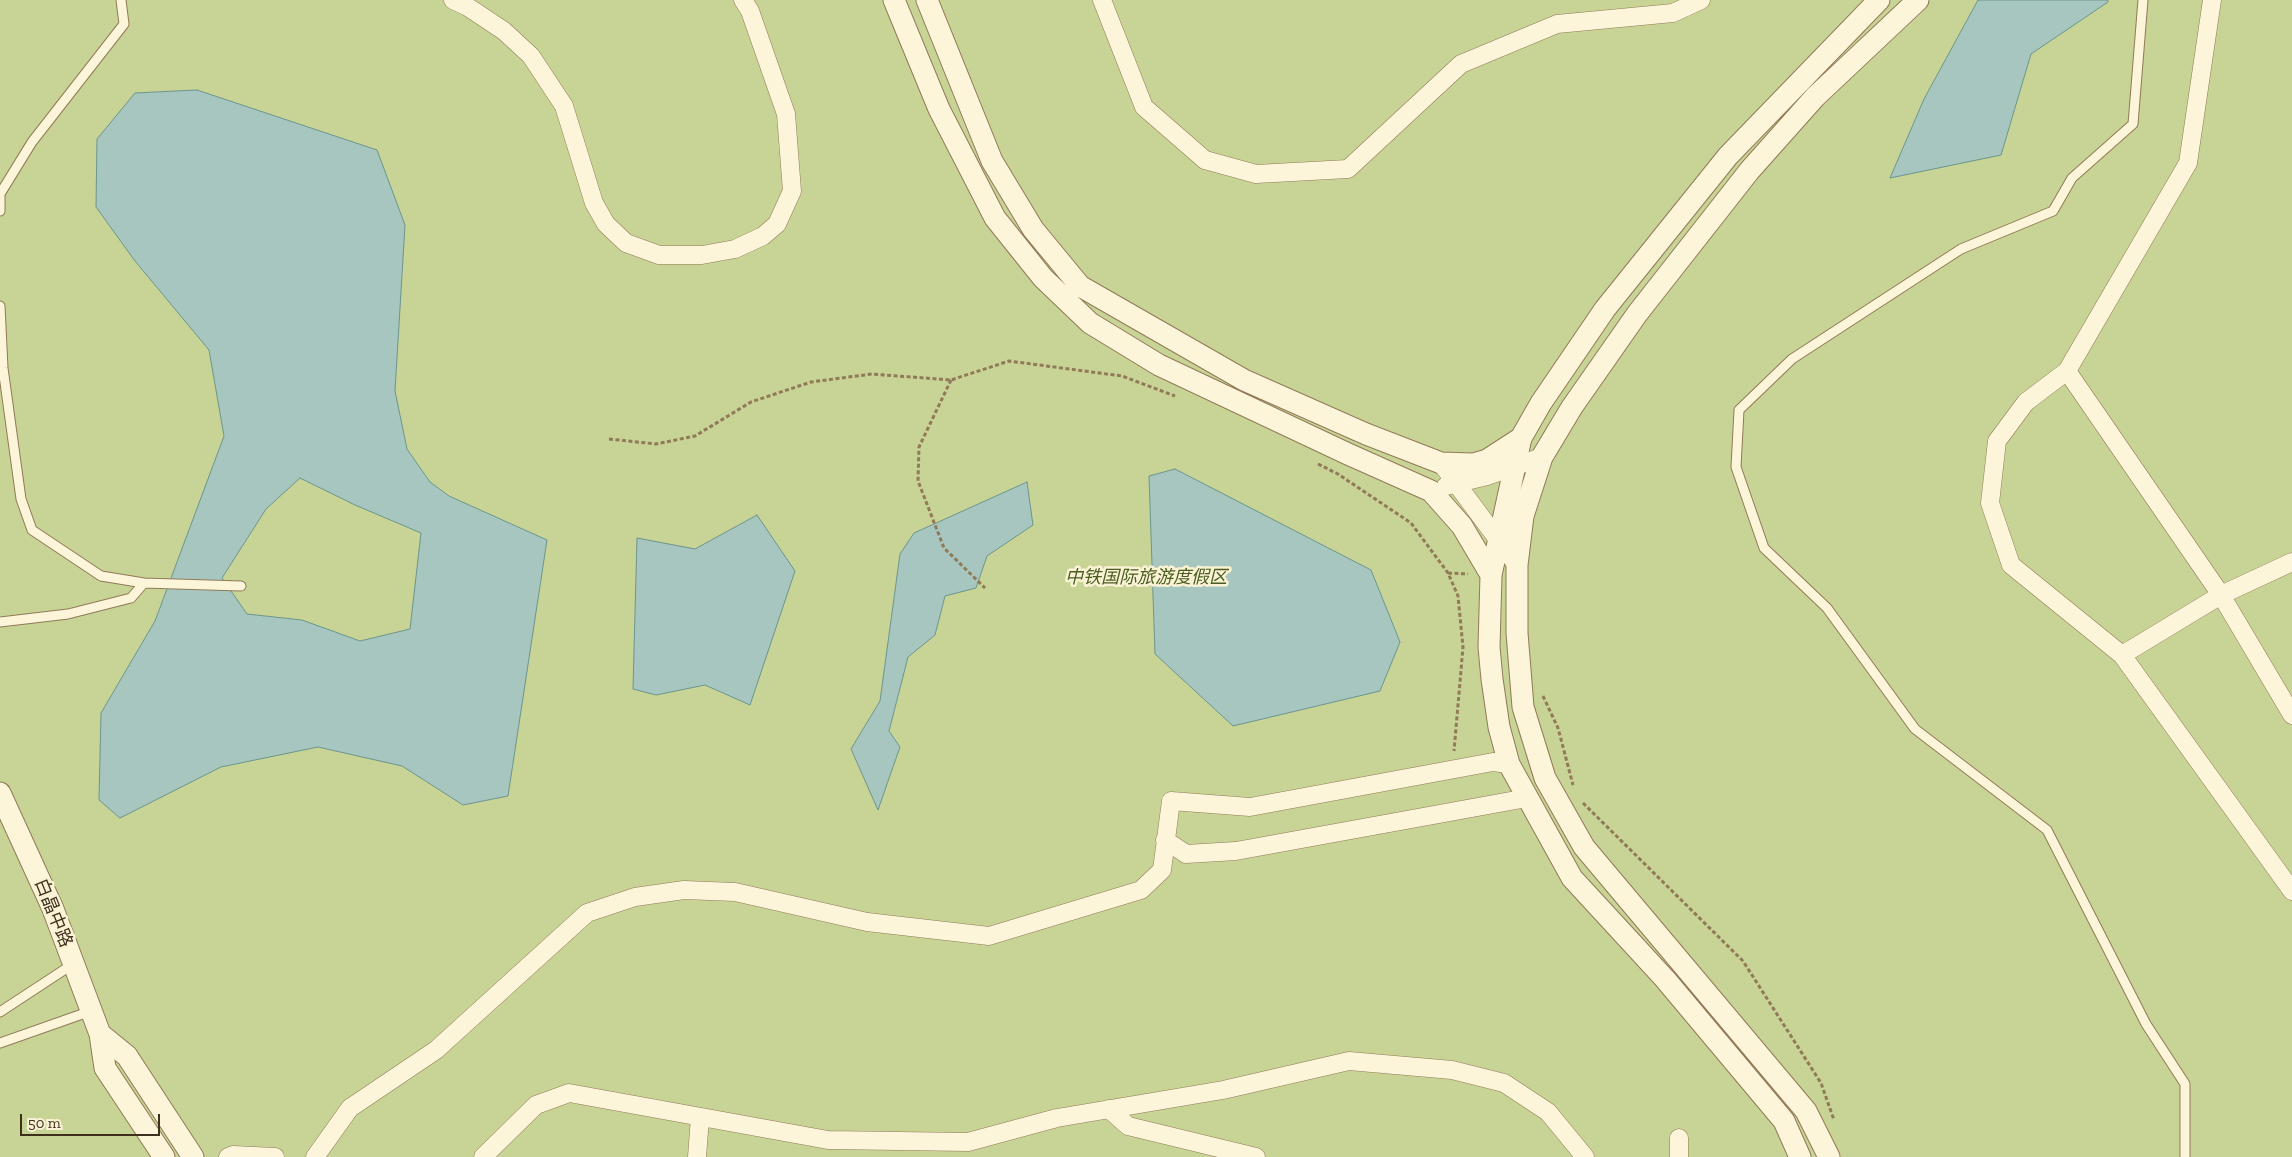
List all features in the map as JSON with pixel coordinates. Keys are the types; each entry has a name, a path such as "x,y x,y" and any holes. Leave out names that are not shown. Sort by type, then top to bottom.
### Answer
{"street":[{"path":"453,0 468,7 504,30 531,56 564,106 594,203 606,224 626,243 659,255 702,255 735,249 763,236 777,224 792,191 786,114 750,11 743,0"},
{"path":"894,0 939,109 995,218 1043,278 1090,322 1159,365 1431,491 1462,526 1490,576"},
{"path":"928,0 992,161 1033,229 1080,286 1244,380 1366,434 1440,464 1473,464 1487,460 1521,438"},
{"path":"1102,0 1144,108 1205,160 1256,174 1348,169 1461,64 1557,24 1673,12 1701,0"},
{"path":"1800,1157 1784,1121 1664,979 1572,878 1526,798 1509,764 1500,727 1492,679 1489,646 1490,576 1521,438 1540,403 1605,309 1728,156 1879,0"},
{"path":"1829,1157 1806,1111 1584,847 1545,778 1523,707 1517,633 1517,565 1523,516 1542,457 1572,407 1637,314 1750,170 1815,97 1918,0"},
{"path":"2212,0 2188,163 2067,371 2026,402 1996,441 1990,503 2011,565 2122,655 2292,891"},
{"path":"2067,371 2221,595 2292,715"},
{"path":"1431,491 1542,457"},
{"path":"1440,464 1517,565"},
{"path":"2122,655 2221,595 2292,562"},
{"path":"315,1157 350,1108 436,1050 587,912 635,897 684,890 735,892 867,922 989,936 1141,890 1162,870 1171,801 1250,807 1493,762 1509,764"},
{"name":"白晶中路","path":"0,793 53,909 100,1034 106,1068 164,1157"},
{"path":"1165,840 1186,854 1236,851 1526,798"},
{"name":"白晶中路","path":"100,1034 127,1056 193,1157"},
{"path":"483,1157 536,1105 569,1093 828,1140 968,1142 1057,1118 1223,1090 1349,1061 1452,1070 1504,1083 1548,1112 1586,1157"},
{"path":"1108,1109 1128,1126 1256,1157"},
{"path":"697,1157 700,1117"},
{"path":"1679,1138 1679,1157"},
{"path":"228,1157 233,1155 275,1157"}],"lane":[{"path":"0,211 0,194 32,142 124,24 121,0"},
{"path":"2143,0 2133,124 2072,178 2053,211 1960,249 1792,359 1739,410 1736,466 1764,548 1827,608 1915,729 2047,830 2146,1024 2185,1084 2185,1157"},
{"path":"0,306 3,368 20,500 32,530 101,576 144,583 242,586"},
{"path":"0,622 68,614 131,598 144,583"},
{"path":"0,1012 74,964"},
{"path":"0,1043 91,1011"}],"path":[{"path":"609,439 656,444 695,436 750,402 811,382 872,374 951,380 1009,361 1122,376 1183,400"},
{"path":"951,380 920,447 918,481 944,548 985,588"},
{"path":"1312,461 1338,474 1411,523 1448,573 1458,596 1463,648 1453,770"},
{"path":"1448,573 1490,576"},
{"path":"1542,694 1558,728 1574,787"},
{"path":"1583,802 1743,961 1821,1083 1838,1129"}],"green space":[{"name":"中铁国际旅游度假区","path":"0,0 2292,0 2292,1157 0,1157"}],"water":[{"path":"1978,0 2108,0 2108,2 2031,54 2001,155 1890,178 1924,99"},
{"path":"197,90 377,150 405,225 395,391 407,449 430,482 449,496 547,540 508,796 463,805 402,766 318,747 221,767 120,818 99,800 101,713 155,621 224,436 209,350 135,261 96,207 97,139 135,93","holes":["300,478 355,505 421,533 410,629 360,641 302,620 247,614 222,578 266,509"]},
{"path":"1175,469 1371,570 1400,642 1380,691 1233,726 1155,654 1149,476"},
{"path":"1027,482 1033,525 987,556 976,588 945,596 935,635 908,657 889,731 900,747 878,810 851,749 880,701 900,554 914,533"},
{"path":"757,515 795,571 750,705 705,685 656,695 633,689 637,538 695,549"}]}
